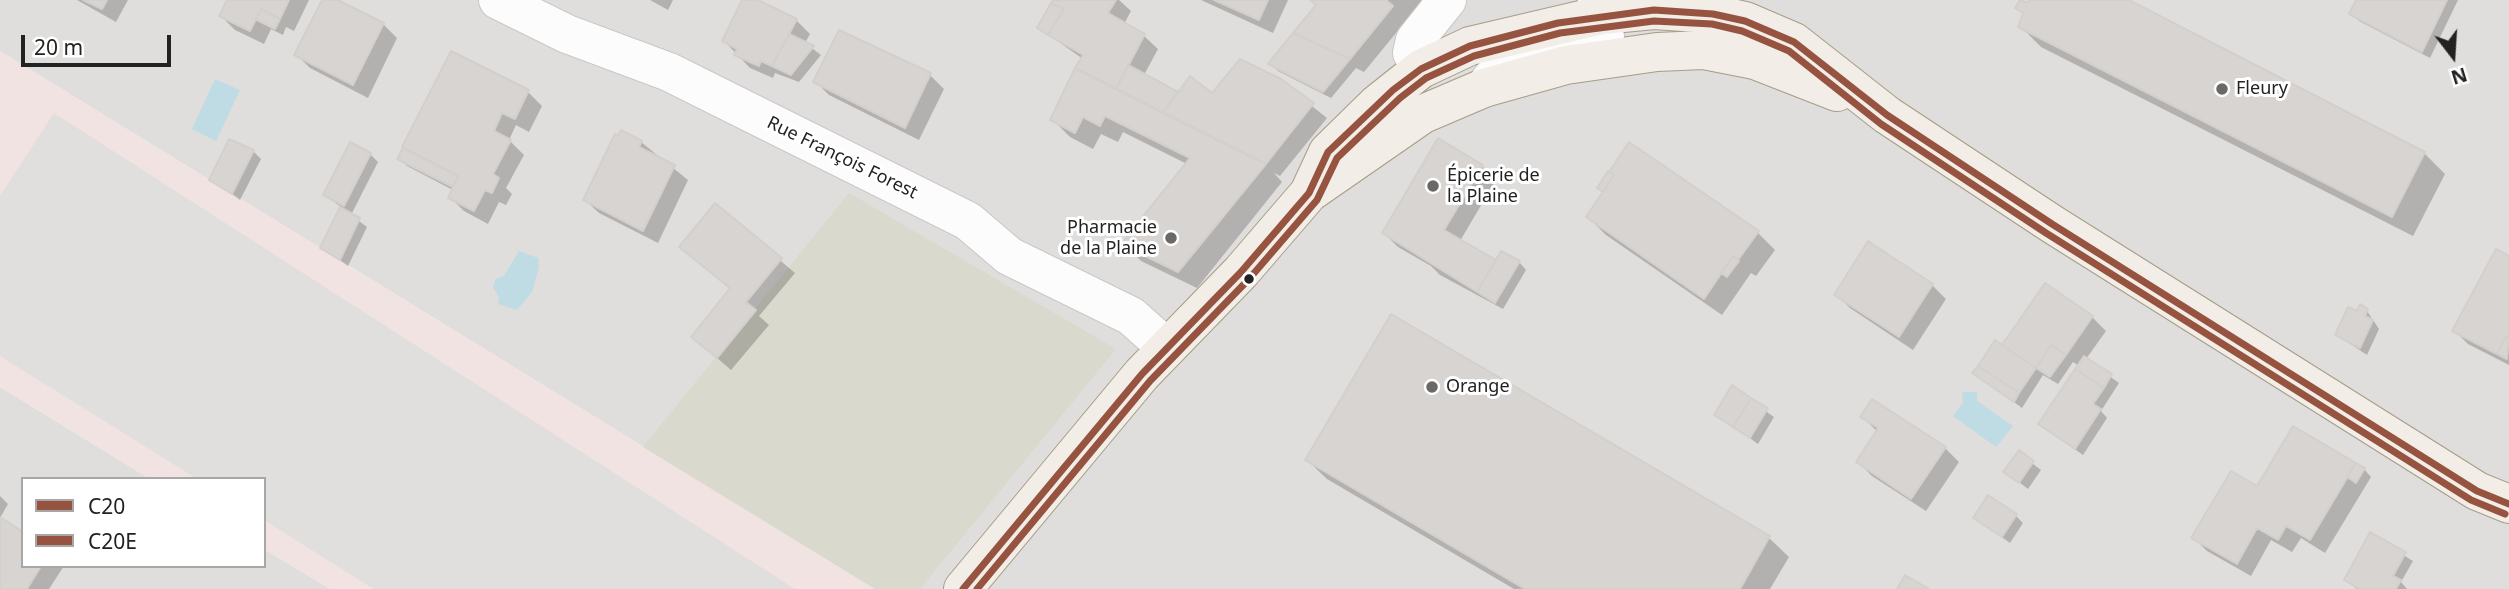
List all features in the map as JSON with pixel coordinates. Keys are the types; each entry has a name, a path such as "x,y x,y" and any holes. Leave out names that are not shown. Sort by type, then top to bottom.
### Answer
{"main road":[{"path":"963,589 1092,431 1241,272 1308,193 1398,128 1423,114 1484,88 1599,7 1713,14 1745,21 1794,42 1887,115 2052,225 2466,484 2509,504"},
{"path":"1308,193 1328,152 1393,90 1422,69 1470,46 1560,33 1657,52 1704,50 1768,64 1887,115"}],"street":[{"name":"Rue François Forest","path":"498,0 567,34 669,72 968,220 1009,256 1131,316 1167,348"},
{"path":"1422,69 1412,53 1415,40 1447,0"},
{"path":"1744,0 1769,30"}],"shaded area":[{"path":"0,0 2509,0 2509,589 875,589 0,51"},
{"path":"0,51 875,589 330,589 266,550 266,477 147,477 0,387"},
{"path":"54,113 795,589 374,589 266,521 266,477 194,477 0,356 0,196"},
{"path":"849,193 1116,349 920,589 875,589 643,447"},
{"path":"0,387 147,477 21,477 21,568 266,568 266,550 330,589 0,589"}],"water":[{"path":"215,79 240,90 216,141 192,129"},
{"path":"519,251 538,258 539,267 532,292 517,310 498,304 499,297 493,287 496,279 504,276"},
{"path":"1962,392 1977,392 1977,401 2013,426 1996,447 1953,416 1963,403"}],"building":[{"path":"83,0 107,0 102,9"},
{"path":"227,0 289,0 280,19 261,9 250,31 219,16"},
{"path":"322,0 338,0 384,23 353,85 294,55"},
{"path":"742,0 758,0 797,19 772,66 761,61 759,66 734,55 737,49 722,41"},
{"path":"1053,0 1116,0 1108,13 1145,34 1116,89 1075,68 1083,55 1048,35 1064,9 1051,3"},
{"path":"1214,0 1268,0 1259,20"},
{"path":"1310,0 1386,0 1393,6 1350,59 1293,33 1316,5"},
{"name":"Fleury","path":"2020,0 2028,3 2029,0 2129,0 2425,152 2392,217 2018,27 2023,13 2015,8"},
{"path":"2356,0 2447,0 2422,52 2349,14"},
{"path":"1051,3 1064,9 1048,35 1037,28"},
{"path":"261,9 280,19 275,29 255,19"},
{"path":"839,30 931,73 905,128 813,82"},
{"path":"1293,33 1350,59 1323,92 1268,64"},
{"path":"789,34 814,46 791,75 772,66"},
{"path":"451,51 529,90 515,119 502,113 494,131 511,140 493,174 499,178 492,193 485,190 474,211 448,198 458,176 402,147"},
{"path":"1240,59 1281,79 1314,103 1266,164 1163,113 1190,76 1212,93"},
{"path":"1128,65 1178,92 1163,113 1116,89"},
{"path":"1075,68 1266,164 1178,272 1121,244 1190,158 1105,116 1100,126 1083,117 1075,133 1050,120"},
{"path":"621,130 642,141 639,147 675,165 643,231 583,200 615,134 618,136"},
{"path":"1438,138 1483,165 1444,230 1496,260 1477,292 1382,233"},
{"path":"229,139 254,150 232,194 209,180"},
{"path":"350,142 371,153 344,206 323,195"},
{"path":"1629,142 1759,231 1738,260 1733,256 1704,299 1586,217 1614,175 1609,172"},
{"path":"403,148 458,176 453,187 397,159"},
{"path":"1608,171 1614,175 1603,192 1597,188"},
{"path":"715,203 782,258 746,302 756,310 717,358 691,337 730,288 679,247"},
{"path":"340,207 360,218 340,260 320,248"},
{"path":"1868,241 1933,284 1899,337 1834,295"},
{"path":"2496,249 2509,256 2509,338 2506,337 2497,354 2452,331"},
{"path":"1501,251 1520,261 1495,303 1477,292"},
{"path":"1733,256 1739,261 1727,277 1721,273"},
{"path":"2045,283 2093,316 2066,355 2051,345 2036,368 2002,345"},
{"path":"2360,304 2368,309 2365,316 2373,320 2360,348 2335,335 2348,307 2357,311"},
{"name":"Orange","path":"1391,314 1770,536 1740,589 1525,589 1305,460"},
{"path":"2506,337 2509,338 2507,359 2497,354"},
{"path":"1995,340 2036,368 2019,393 1978,366"},
{"path":"2051,345 2066,355 2050,377 2036,368"},
{"path":"2084,356 2112,374 2104,388 2075,369"},
{"path":"1978,366 2019,393 2014,402 1972,373"},
{"path":"2075,369 2104,388 2093,404 2101,409 2075,449 2038,424"},
{"path":"1732,385 1751,398 1733,427 1714,415"},
{"path":"1751,398 1768,408 1750,438 1733,427"},
{"path":"1872,399 1946,447 1911,499 1856,462 1878,428 1860,417"},
{"path":"2293,426 2356,463 2310,540 2286,526 2278,540 2257,528 2237,564 2191,538 2231,471 2257,486"},
{"path":"2019,450 2034,461 2019,483 2003,472"},
{"path":"2356,463 2365,468 2356,483 2347,477"},
{"path":"1988,495 2017,514 2002,537 1973,518"},
{"path":"0,517 21,531 21,568 40,568 27,589 0,589"},
{"path":"2370,532 2406,552 2393,576 2401,580 2396,589 2360,589 2344,580"},
{"path":"1905,575 1929,589 1897,589"}],"transit line":[{"name":"C20","path":"963,589 1142,374 1241,272 1309,193 1328,152 1393,90 1421,69 1470,46 1558,23 1654,10 1713,14 1745,21 1794,42 1887,115 2052,224 2477,491 2509,504"},
{"name":"C20E","path":"977,589 1150,381 1249,279 1317,200 1337,158 1400,98 1426,78 1474,56 1560,33 1654,21 1712,24 1742,31 1789,51 1881,124 2046,233 2471,500 2505,514"}],"place":[{"name":"Fleury","path":"2222,89"},
{"name":"Épicerie de la Plaine","path":"1433,186"},
{"name":"Pharmacie de la Plaine","path":"1171,238"},
{"name":"Orange","path":"1432,387"}]}
